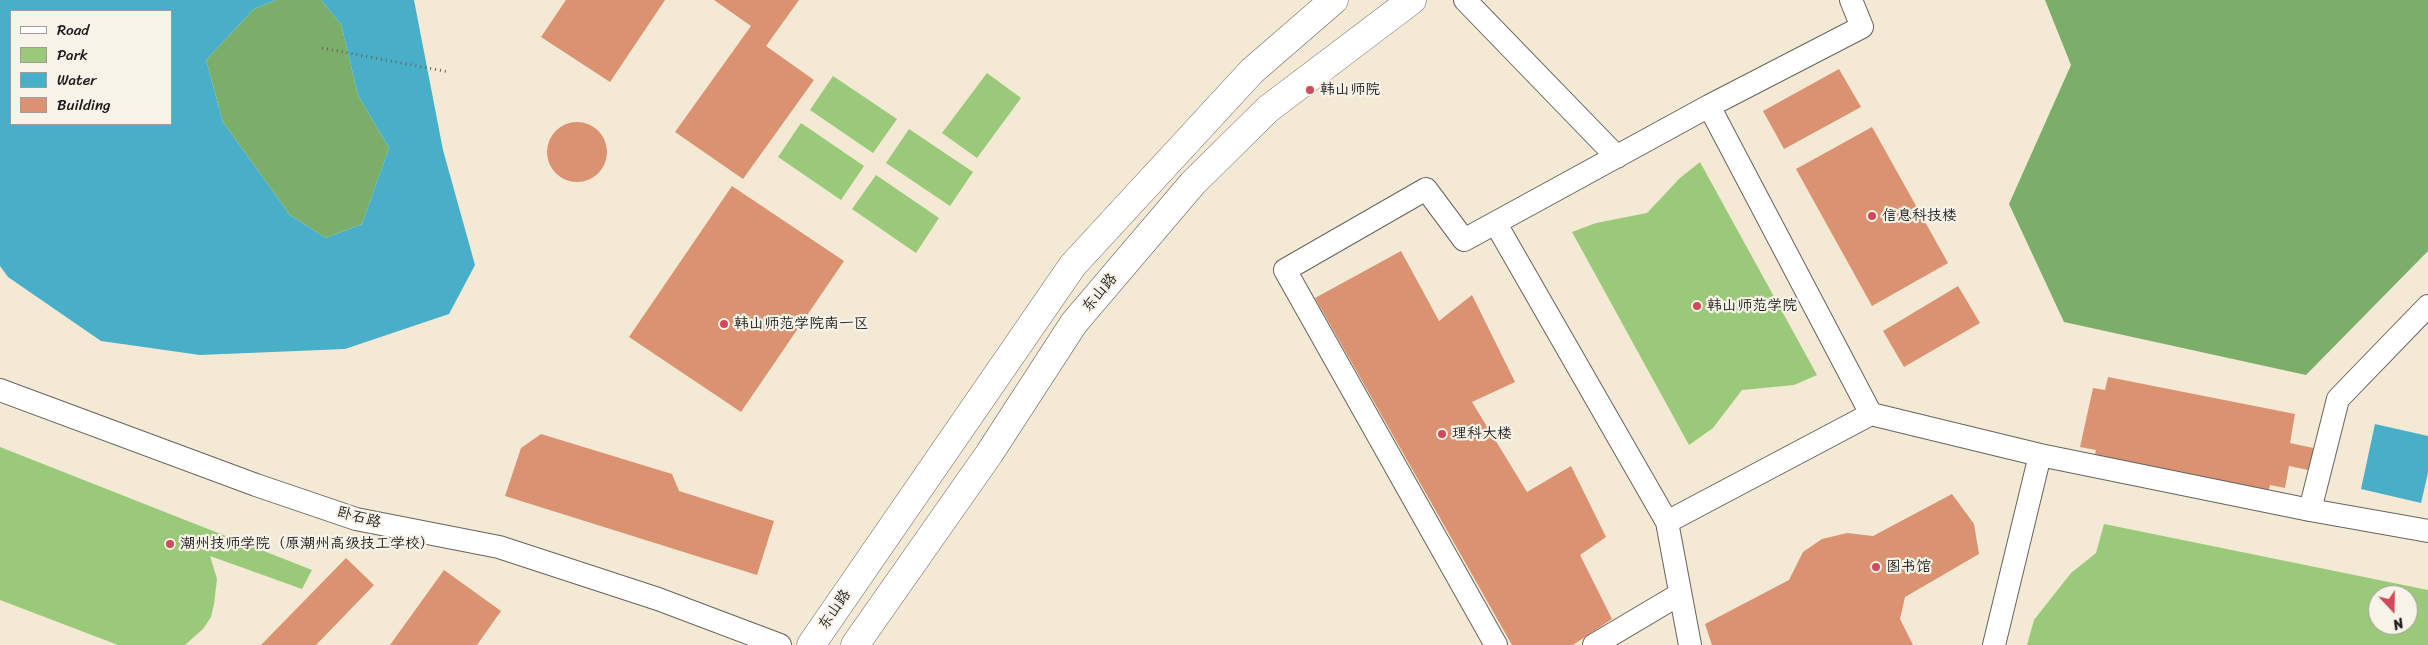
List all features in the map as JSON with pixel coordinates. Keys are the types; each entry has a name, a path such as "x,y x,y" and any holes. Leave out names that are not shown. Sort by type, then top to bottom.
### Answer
{"main road":[{"name":"东山路","path":"811,645 1073,265 1252,70 1334,0"},
{"name":"东山路","path":"855,645 989,454 1074,323 1193,183 1268,109 1412,0"}],"street":[{"path":"1465,0 1617,157"},
{"path":"1496,645 1286,270 1426,189 1464,240 1709,106 1862,28 1851,0"},
{"path":"1709,106 1871,414"},
{"path":"1496,224 1667,522 1690,645"},
{"path":"2310,510 2338,399 2428,306"},
{"name":"卧石路","path":"0,390 256,485 356,519 499,548 658,599 780,645"},
{"path":"1667,522 1871,414 2040,455 2310,510 2428,531"},
{"path":"1994,645 2040,455"},
{"path":"2375,522 2428,542"},
{"path":"1594,645 1680,594"}],"path":[{"path":"322,48 449,72"}],"green space":[{"path":"276,0 321,0 341,24 358,95 389,148 362,224 326,238 290,215 223,122 206,60 254,9"},
{"path":"2045,0 2428,0 2428,251 2306,375 2064,322 2009,204 2071,65"},
{"path":"987,73 1021,98 977,158 942,133"},
{"path":"833,76 897,119 873,153 810,110"},
{"path":"801,123 864,166 841,200 778,157"},
{"path":"909,129 973,172 950,206 886,163"},
{"path":"1700,162 1817,375 1794,385 1742,390 1713,428 1689,445 1572,232 1596,223 1647,213 1680,178"},
{"path":"876,175 939,218 916,253 852,209"},
{"path":"0,447 312,570 302,589 210,556 217,579 211,617 203,629 185,645 118,645 0,600"},
{"path":"2104,524 2403,585 2368,585 2368,635 2418,635 2418,588 2428,590 2428,645 2027,645 2034,620 2071,573 2096,553"}],"water":[{"path":"0,0 276,0 254,9 206,60 223,122 290,215 326,238 362,224 389,148 358,95 341,24 321,0 414,0 443,150 475,265 449,314 345,349 200,355 101,341 8,277 0,266"},
{"path":"2375,424 2428,436 2428,473 2421,503 2361,489"}],"building":[{"path":"566,0 665,0 610,82 541,37"},
{"path":"714,0 799,0 766,46 814,80 743,179 675,132 751,26"},
{"path":"1839,69 1861,107 1784,149 1763,111"},
{"path":"577,122 594,127 602,135 607,152 602,169 594,177 577,182 560,177 552,169 547,152 552,135 560,127"},
{"name":"信息科技楼","path":"1872,127 1948,263 1872,306 1796,169"},
{"path":"732,186 844,261 741,412 629,337"},
{"name":"理科大楼","path":"1401,251 1439,321 1472,295 1515,382 1472,402 1527,492 1571,466 1606,537 1580,555 1612,619 1573,645 1512,645 1315,298"},
{"path":"1958,286 1980,323 1904,367 1883,331"},
{"path":"2108,377 2295,414 2290,443 2318,449 2313,471 2289,466 2285,488 2270,485 2268,493 2094,458 2096,450 2080,447 2093,388 2105,390"},
{"path":"541,434 672,474 679,491 774,521 757,575 505,496 521,448"},
{"name":"图书馆","path":"1952,494 1974,524 1979,554 1905,597 1900,619 1913,645 1712,645 1705,624 1789,580 1803,552 1822,539 1847,533 1873,536"},
{"path":"346,558 374,585 316,645 261,645"},
{"path":"444,570 501,611 477,645 390,645"}],"place":[{"name":"韩山师院","path":"1310,90"},
{"name":"信息科技楼","path":"1872,216"},
{"name":"韩山师范学院","path":"1697,306"},
{"name":"韩山师范学院南一区","path":"724,324"},
{"name":"理科大楼","path":"1442,434"},
{"name":"潮州技师学院（原潮州高级技工学校）","path":"170,544"},
{"name":"图书馆","path":"1876,567"}]}
